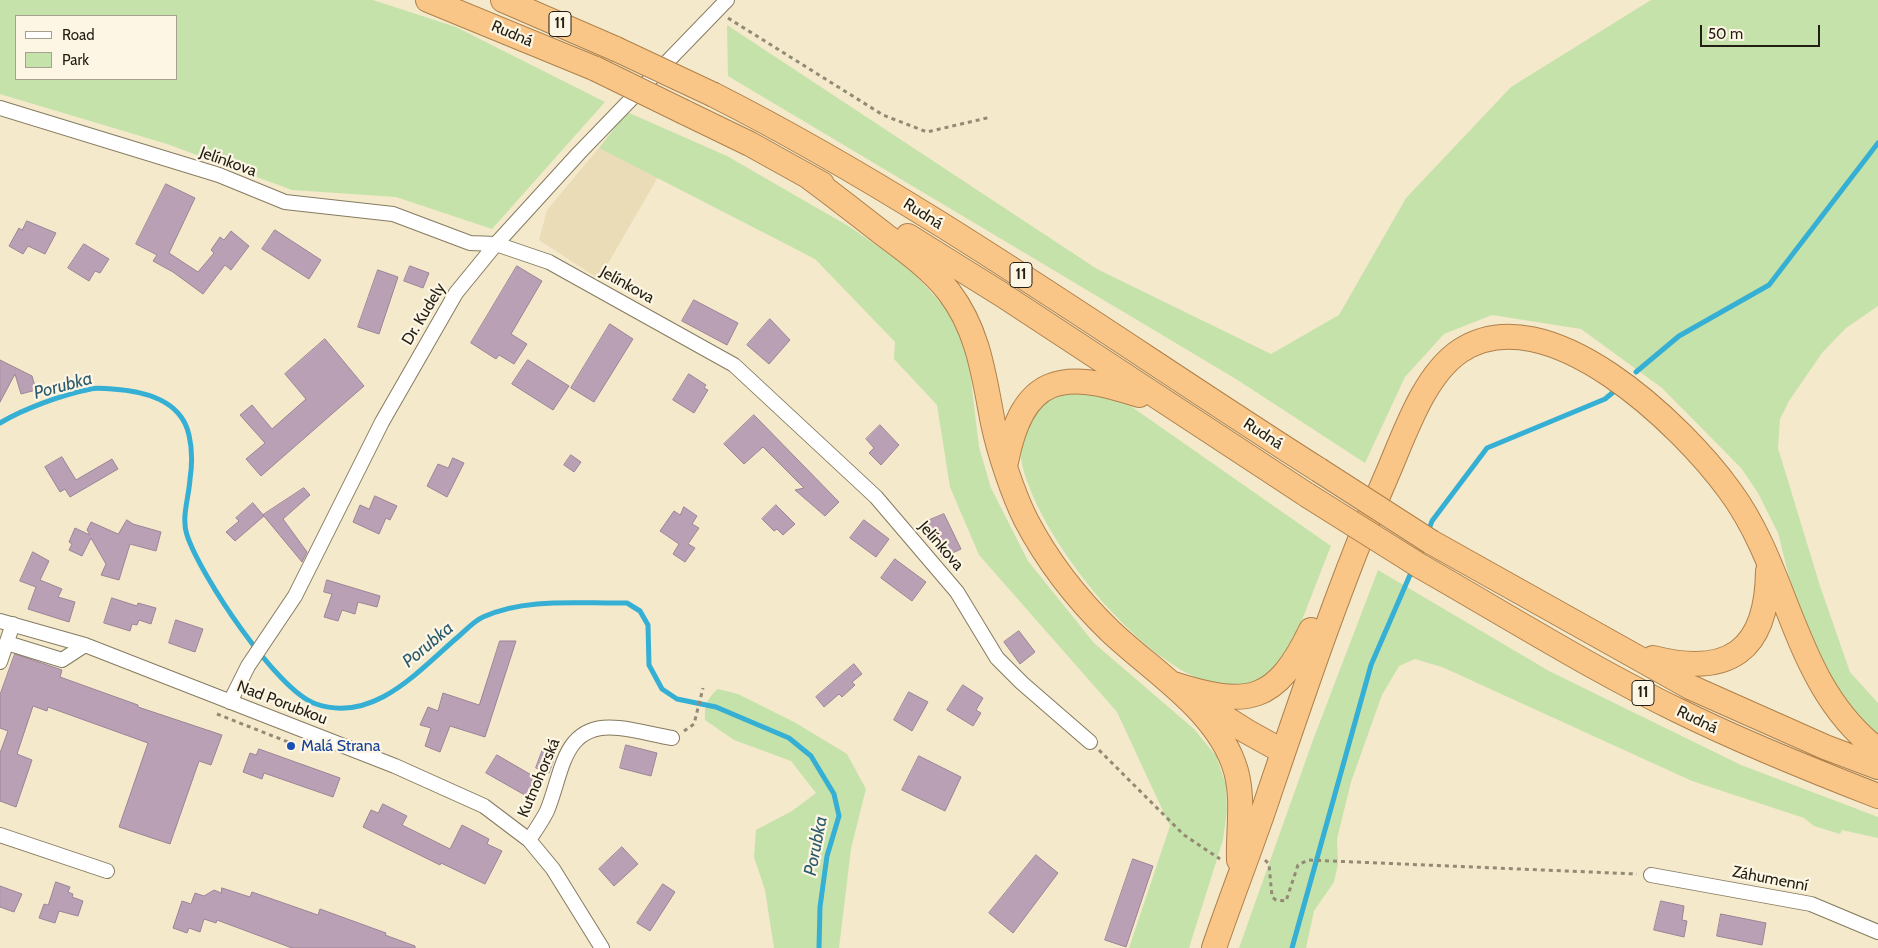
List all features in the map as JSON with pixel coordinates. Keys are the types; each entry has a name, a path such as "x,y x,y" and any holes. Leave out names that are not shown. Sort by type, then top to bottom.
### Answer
{"highway":[{"name":"Rudná","path":"428,0 596,69 809,177 1001,294 1307,495 1420,566 1607,674 1678,711 1753,746 1878,796"},
{"name":"Rudná","path":"503,0 616,49 714,95 772,125 895,196 1431,542 1690,687 1763,721 1878,768"},
{"path":"809,177 924,266 953,298 968,324 979,351 994,426 1014,492 1026,519 1065,579 1108,629 1172,684 1218,735 1233,765 1240,799 1238,837 1243,862"},
{"path":"1214,948 1350,561 1392,463 1433,378 1448,360 1466,347 1487,339 1516,337 1553,345 1594,365 1662,415 1701,455 1742,507 1762,544 1812,670 1827,696 1842,716 1878,750"},
{"path":"1006,464 1012,431 1019,415 1035,396 1056,385 1076,380 1091,381 1168,404"},
{"path":"1172,684 1207,694 1234,697 1256,694 1278,682 1296,661 1327,598 1350,561"},
{"path":"1620,649 1673,663 1691,665 1712,664 1737,654 1754,635 1764,613 1768,593 1768,563"},
{"path":"1172,684 1246,731 1282,751"}],"street":[{"name":"Dr. Kudely","path":"230,702 248,666 266,642 295,596 382,422 456,293 496,244 727,0"},
{"name":"Jelínkova","path":"0,108 219,175 285,202 393,214 470,244 496,244 549,262 734,365 876,497 957,592 997,658 1022,683 1090,742"},
{"path":"0,662 7,643 6,622"},
{"name":"Nad Porubkou","path":"6,622 84,645 445,787 484,806 529,840 553,869 602,948"},
{"path":"7,643 62,660 84,645"},
{"name":"Kutnohorská","path":"529,840 547,810 565,754 575,739 593,730 617,727 672,738"},
{"path":"0,835 107,871"},
{"name":"Záhumenní","path":"1651,875 1812,904 1878,932"}],"path":[{"path":"716,11 883,115 909,126 927,132 991,117"},
{"path":"694,724 703,688"},
{"path":"215,714 294,744"},
{"path":"1090,742 1184,835 1243,862 1264,858 1269,864 1272,897 1276,900 1286,901 1298,865 1308,860 1651,875"}],"shaded area":[{"path":"599,148 658,177 599,279 539,240 547,210"}],"green space":[{"path":"0,0 373,0 456,27 605,102 492,229 396,197 292,190 167,144 0,94"},
{"path":"1651,0 1878,0 1878,306 1846,328 1822,353 1789,401 1780,419 1778,448 1820,586 1850,672 1878,703 1878,734 1845,704 1813,644 1790,581 1778,533 1758,493 1741,468 1662,388 1581,329 1492,315 1444,334 1405,377 1365,463 1236,379 728,76 727,25 1097,269 1271,354 1339,315 1406,198 1511,87"},
{"path":"627,112 727,156 850,227 908,267 951,314 968,355 979,447 991,488 1028,561 1094,643 1194,729 1216,756 1226,785 1227,811 1223,840 1189,948 1129,948 1170,826 1117,712 979,555 950,487 937,405 894,359 895,342 815,259 599,148"},
{"path":"1075,392 1110,395 1132,407 1331,546 1291,649 1277,666 1260,680 1226,686 1187,673 1147,645 1107,607 1072,563 1044,518 1026,477 1020,443 1041,405 1057,395"},
{"path":"1378,570 1549,671 1741,765 1878,817 1878,838 1842,830 1840,834 1814,826 1804,818 1692,781 1442,667 1415,659 1399,666 1382,695 1351,782 1337,839 1338,864 1334,882 1314,911 1306,948 1239,948 1313,740"},
{"path":"718,689 738,694 796,723 847,754 866,789 851,849 839,948 774,948 765,890 754,857 756,830 792,811 816,793 791,761 734,740 705,720 707,703"}],"building":[{"path":"166,184 195,198 169,253 198,272 214,253 211,250 220,237 224,240 231,231 249,246 231,270 225,265 203,294 173,272 153,261 157,255 136,244"},
{"path":"27,221 56,233 45,254 28,246 23,254 9,246 19,228 22,230"},
{"path":"275,230 321,260 309,279 262,249"},
{"path":"84,244 109,259 100,273 95,271 89,281 68,268"},
{"path":"410,266 429,273 423,288 404,281"},
{"path":"517,266 542,281 511,334 527,344 514,364 499,355 496,359 471,343"},
{"path":"378,270 398,277 379,334 358,327"},
{"path":"694,300 738,323 727,345 682,321"},
{"path":"770,319 790,340 769,364 747,345"},
{"path":"610,324 633,339 594,402 571,388"},
{"path":"325,339 364,386 261,476 246,459 265,443 240,415 252,405 272,429 306,399 285,374"},
{"path":"0,360 32,376 36,390 21,394 15,374 0,402"},
{"path":"528,360 569,386 553,410 512,384"},
{"path":"689,374 706,385 704,388 708,390 694,413 673,400"},
{"path":"754,415 839,502 825,516 795,490 804,488 763,447 744,464 724,444"},
{"path":"880,425 899,445 881,465 869,453 874,448 866,439"},
{"path":"571,455 581,462 574,472 564,465"},
{"path":"62,457 76,480 112,459 118,469 70,497 65,489 60,492 45,467"},
{"path":"453,458 464,463 447,497 427,486 438,464 448,468"},
{"path":"304,488 310,495 283,519 307,552 302,562 263,515"},
{"path":"375,496 397,506 390,520 386,518 379,534 353,522 360,505 369,509"},
{"path":"253,503 264,516 235,541 226,532 239,521 236,518"},
{"path":"776,505 795,524 783,535 777,529 774,531 762,519"},
{"path":"684,507 697,516 692,524 699,528 688,544 695,548 685,562 673,554 679,544 660,531 674,511 680,515"},
{"path":"944,514 961,549 942,558 925,522"},
{"path":"127,520 133,524 161,532 156,551 130,544 119,580 101,575 106,564 91,538 82,556 69,550 72,544 69,542 75,528 90,535 87,530 91,522 118,534"},
{"path":"864,520 889,539 876,557 850,538"},
{"path":"33,552 49,561 40,580 62,589 58,597 75,602 69,622 28,609 36,587 20,581"},
{"path":"895,559 926,582 912,601 881,578"},
{"path":"327,580 380,596 377,607 358,602 355,614 342,610 338,621 324,617 332,594 324,592"},
{"path":"112,598 137,606 138,603 156,608 151,624 139,620 137,625 132,624 130,631 104,623"},
{"path":"176,620 203,629 195,652 169,643"},
{"path":"1019,631 1035,652 1020,664 1004,642"},
{"path":"500,641 516,641 485,737 450,726 440,752 425,746 431,728 420,725 428,707 438,711 443,693 479,705"},
{"path":"15,654 62,670 60,677 138,705 138,707 222,735 211,765 199,761 170,844 119,827 148,743 48,707 47,711 33,706 17,754 32,760 16,807 0,801 0,753 8,731 0,728 0,695"},
{"path":"854,664 862,674 852,682 855,685 842,697 839,694 824,707 816,697"},
{"path":"963,685 983,698 976,710 981,713 973,726 947,710"},
{"path":"909,692 928,702 912,731 894,720"},
{"path":"626,745 657,753 651,776 620,768"},
{"path":"259,749 340,778 333,797 264,773 262,779 243,772 250,753 256,755"},
{"path":"543,749 556,753 549,773 536,768"},
{"path":"497,755 540,780 530,798 486,773"},
{"path":"919,756 961,777 945,811 902,790"},
{"path":"383,804 407,816 402,825 450,849 462,825 489,839 487,844 502,851 485,884 441,863 440,865 363,827 371,810 378,813"},
{"path":"622,847 638,864 614,886 599,869"},
{"path":"1036,855 1058,873 1013,933 989,913"},
{"path":"1133,859 1153,866 1126,947 1105,940"},
{"path":"56,882 70,887 68,892 73,894 72,897 83,901 78,916 59,911 55,923 39,918 44,904 48,905"},
{"path":"663,884 675,892 650,931 637,923"},
{"path":"0,886 22,894 14,912 0,907"},
{"path":"222,888 250,897 252,892 318,915 320,909 386,933 385,935 415,946 415,948 292,948 217,920 216,923 204,919 200,932 189,928 187,933 173,928 182,901 191,904 195,893 204,896 214,890 221,893"},
{"path":"1661,901 1684,906 1682,920 1687,921 1684,937 1654,930"},
{"path":"1721,914 1766,923 1762,945 1717,936"}],"waterway":[{"path":"1636,372 1679,336 1769,285 1878,143"},
{"name":"Porubka","path":"0,423 20,412 44,403 69,394 96,388 124,390 148,395 159,399 178,413 185,423 190,440 191,468 185,528 195,553 223,603 261,655 281,678 300,695 316,704 337,708 357,707 376,700 411,678 476,621 500,611 535,604 554,603 627,603 640,611 648,625 649,665 662,689 677,699 716,707 789,738 811,756 834,794 839,816 827,856 820,907 819,948"},
{"path":"1428,532 1432,521 1487,448 1605,399 1617,389"},
{"path":"1292,948 1371,665 1413,568"}],"place":[{"name":"Malá Strana","path":"291,746"}]}
